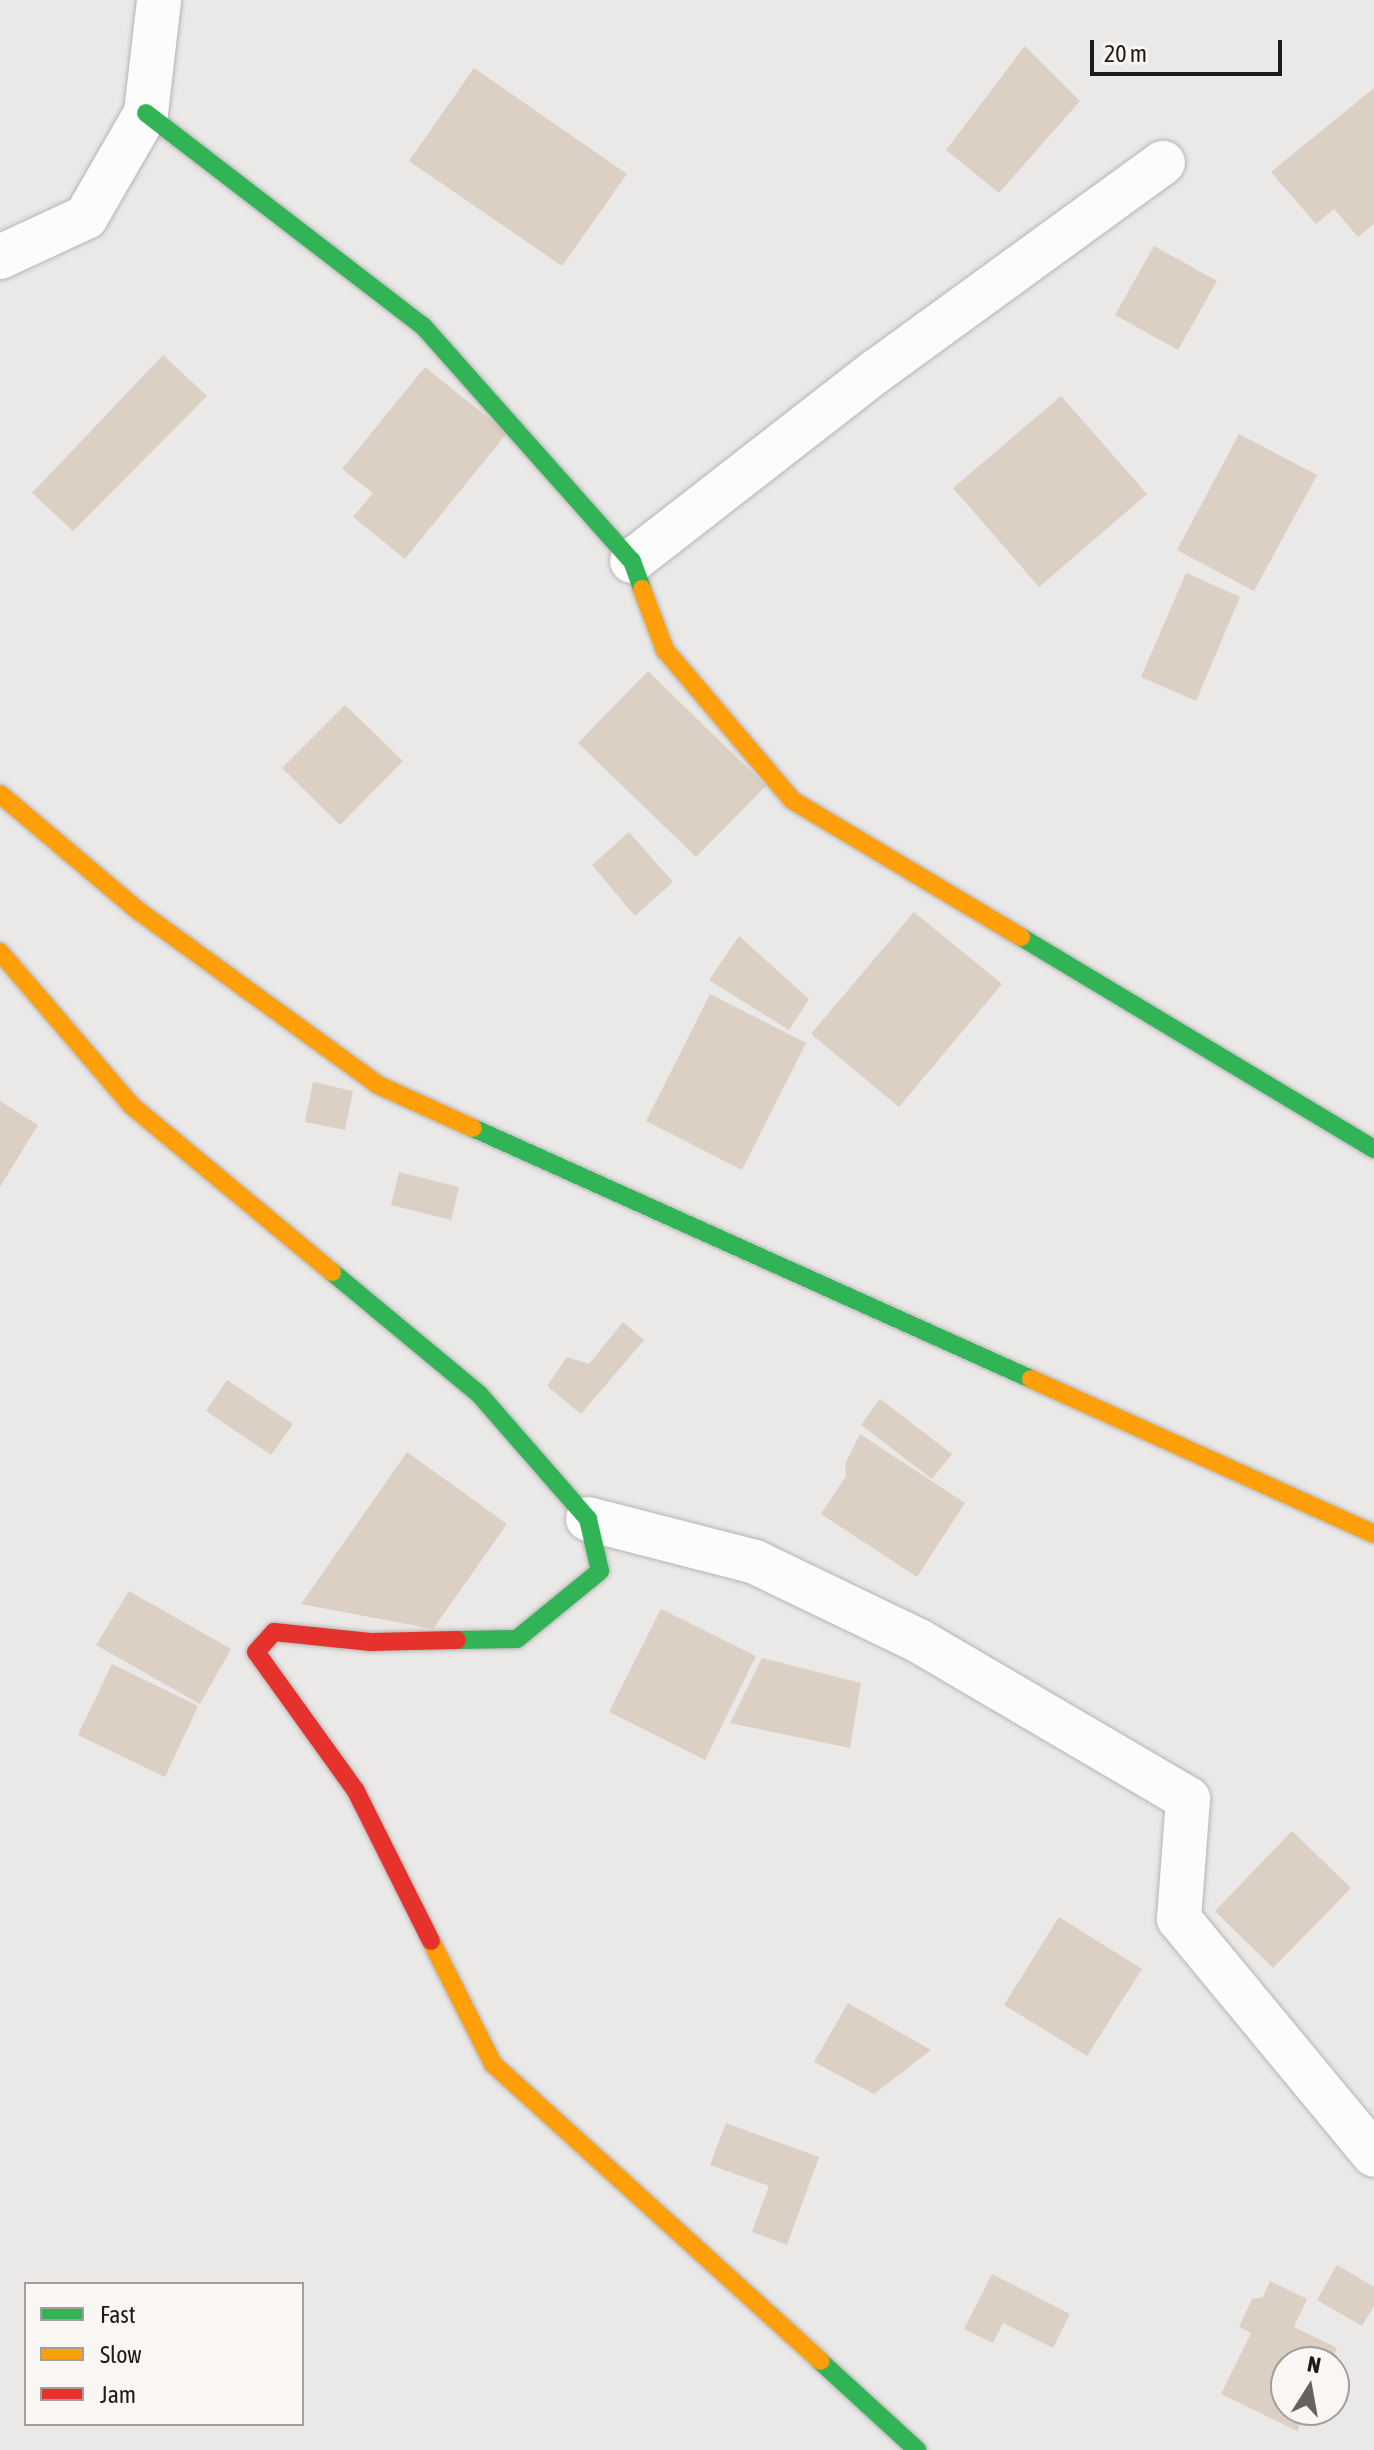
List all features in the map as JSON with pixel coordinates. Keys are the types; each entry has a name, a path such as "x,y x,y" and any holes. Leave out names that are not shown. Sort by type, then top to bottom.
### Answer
{"street":[{"path":"0,257 86,217 146,113 159,0"},
{"path":"146,113 423,326 632,561 665,650 792,800 1374,1149"},
{"path":"632,561 875,372 1163,163"},
{"path":"0,794 136,909 378,1085 1374,1534"},
{"path":"0,952 132,1106 479,1394 588,1519 600,1571 517,1639 370,1642 274,1632 256,1652 356,1791 493,2064 917,2450"},
{"path":"588,1519 755,1562 919,1641 1188,1799 1179,1919 1374,2155"}],"building":[{"path":"1025,46 1080,101 999,193 946,150"},
{"path":"474,68 627,174 562,266 409,161"},
{"path":"1374,88 1374,224 1358,237 1334,209 1316,224 1271,172"},
{"path":"1154,246 1217,281 1178,350 1115,315"},
{"path":"163,355 207,396 73,531 32,493"},
{"path":"425,367 507,433 405,559 353,517 373,493 342,469"},
{"path":"1061,396 1147,494 1039,587 953,488"},
{"path":"1239,434 1317,475 1254,591 1177,550"},
{"path":"1186,573 1240,597 1196,701 1141,677"},
{"path":"648,671 766,786 696,857 578,743"},
{"path":"345,705 403,761 340,825 282,768"},
{"path":"629,832 673,882 635,916 592,865"},
{"path":"914,912 1002,984 899,1107 811,1034"},
{"path":"739,936 809,999 789,1030 709,980"},
{"path":"710,994 806,1043 742,1170 646,1121"},
{"path":"313,1082 353,1091 345,1130 305,1122"},
{"path":"0,1101 38,1125 0,1187"},
{"path":"399,1172 459,1187 451,1220 391,1205"},
{"path":"623,1322 644,1340 581,1414 547,1386 567,1357 589,1364"},
{"path":"227,1380 293,1424 271,1455 206,1411"},
{"path":"880,1399 952,1454 932,1479 861,1425"},
{"path":"860,1434 965,1503 917,1577 821,1514 846,1476 845,1464"},
{"path":"407,1452 507,1524 433,1629 301,1604"},
{"path":"129,1591 231,1649 200,1704 96,1645"},
{"path":"661,1609 756,1656 705,1760 609,1712"},
{"path":"762,1658 861,1683 850,1748 730,1723"},
{"path":"112,1664 198,1706 165,1777 78,1735"},
{"path":"1292,1831 1351,1888 1273,1968 1215,1911"},
{"path":"1059,1917 1142,1969 1087,2056 1004,2005"},
{"path":"848,2003 931,2050 874,2094 814,2062"},
{"path":"726,2123 819,2157 787,2245 752,2232 769,2186 710,2165"},
{"path":"1337,2265 1374,2287 1374,2306 1362,2326 1317,2300"},
{"path":"992,2274 1070,2314 1053,2348 1003,2323 993,2343 964,2329"},
{"path":"1270,2281 1307,2299 1294,2327 1333,2346 1270,2346 1270,2418 1221,2394 1251,2333 1239,2327 1252,2299 1263,2297"}],"traffic: fast":[{"path":"146,113 423,326 632,561 642,589"},
{"path":"1021,937 1374,1149"},
{"path":"473,1128 1031,1379"},
{"path":"332,1272 479,1394 588,1519 600,1571 517,1639 457,1640"},
{"path":"820,2361 917,2450"}],"traffic: slow":[{"path":"642,589 665,650 792,800 1021,937"},
{"path":"0,794 136,909 378,1085 473,1128"},
{"path":"0,952 132,1106 332,1272"},
{"path":"1031,1379 1374,1534"},
{"path":"431,1941 493,2064 820,2361"}],"traffic: jam":[{"path":"431,1941 356,1791 256,1652 274,1632 370,1642 457,1640"}]}
